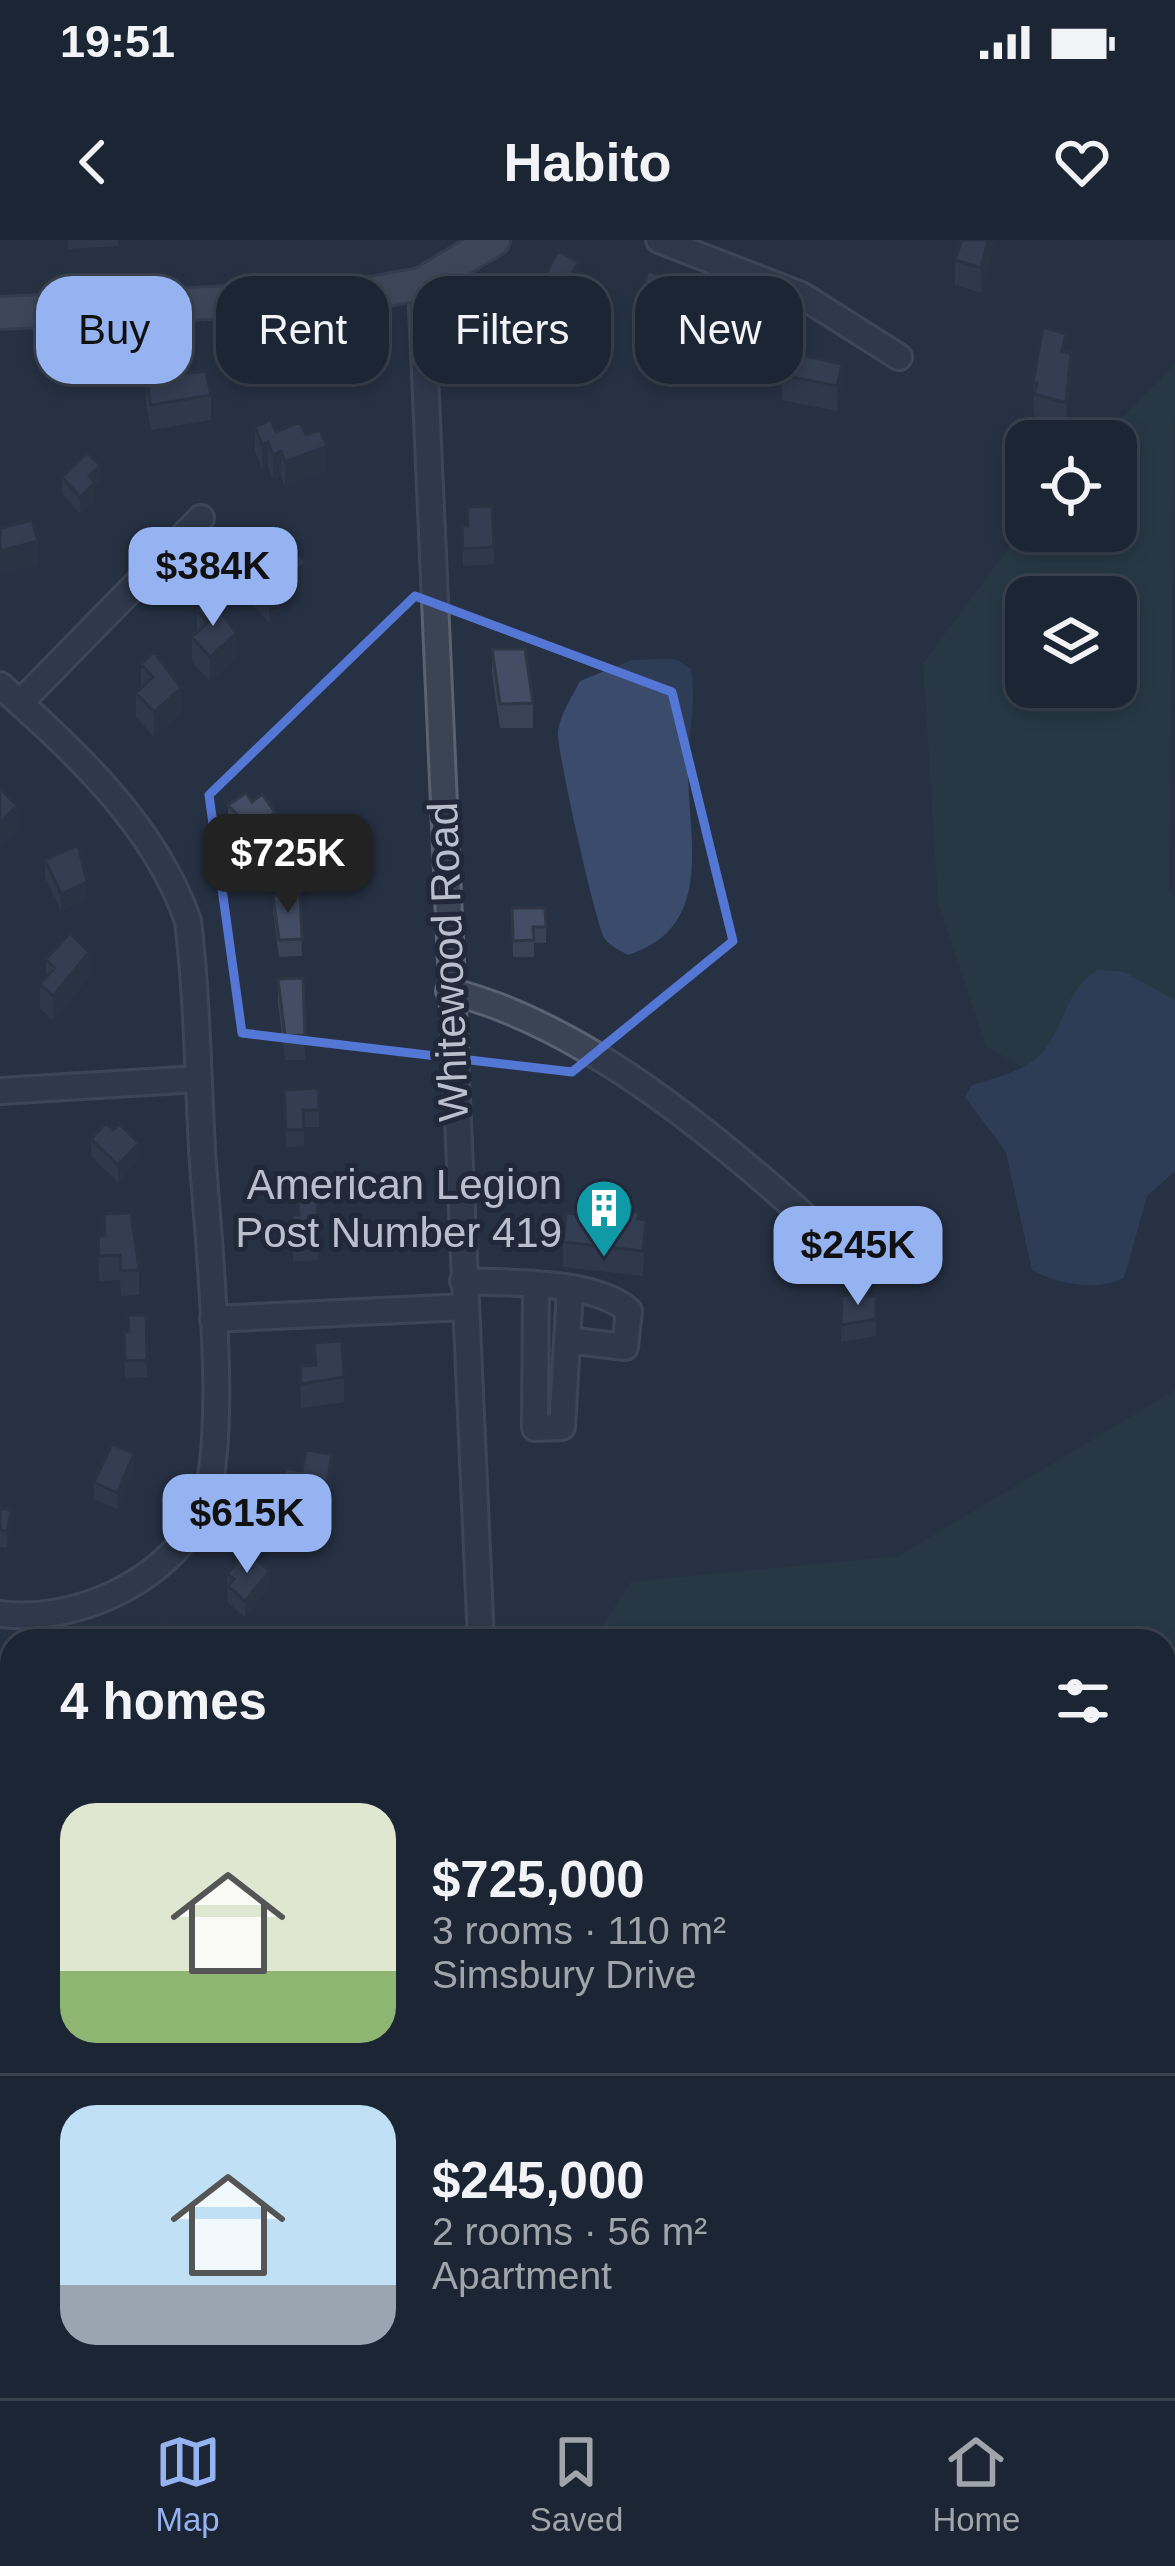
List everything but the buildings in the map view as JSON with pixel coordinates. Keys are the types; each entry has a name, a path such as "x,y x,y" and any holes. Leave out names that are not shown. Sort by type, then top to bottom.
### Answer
{"main road":[{"path":"434,276 494,240"},
{"path":"0,314 355,296 413,285"}],"street":[{"path":"659,240 801,296 899,358"},
{"name":"Whitewood Road","path":"425,384 480,1629"},
{"path":"20,703 201,518"},
{"path":"0,685 131,816 176,886 192,955 213,1319 211,1471 203,1509 189,1534 164,1561 98,1600 20,1616 0,1614"},
{"path":"449,991 500,1004 654,1096 739,1160 848,1255"},
{"path":"0,1091 198,1079"},
{"path":"463,1281 570,1290 616,1299 628,1311 625,1347 567,1340"},
{"path":"536,1284 535,1428 562,1427 570,1290"},
{"path":"213,1319 465,1307"}],"highlighted area":[{"path":"415,596 672,692 733,941 572,1072 242,1033 209,795"}],"green space":[{"path":"1175,364 1169,892 1175,897 1175,1071 1123,1125 986,1046 938,902 923,663 1006,552 1137,552 1137,420 1120,420"},
{"path":"1175,1390 1175,1629 600,1629 631,1582 899,1556"}],"water":[{"path":"675,659 691,669 693,682 688,759 691,880 674,925 655,942 628,955 607,942 600,927 558,732 580,681 632,660"},
{"path":"1098,970 1124,972 1175,1000 1175,1171 1147,1196 1124,1278 1090,1285 1066,1283 1032,1270 1006,1152 965,1097 971,1086 1012,1072 1039,1056 1080,986"}],"place":[{"name":"American Legion Post Number 419","path":"604,1259"}]}
